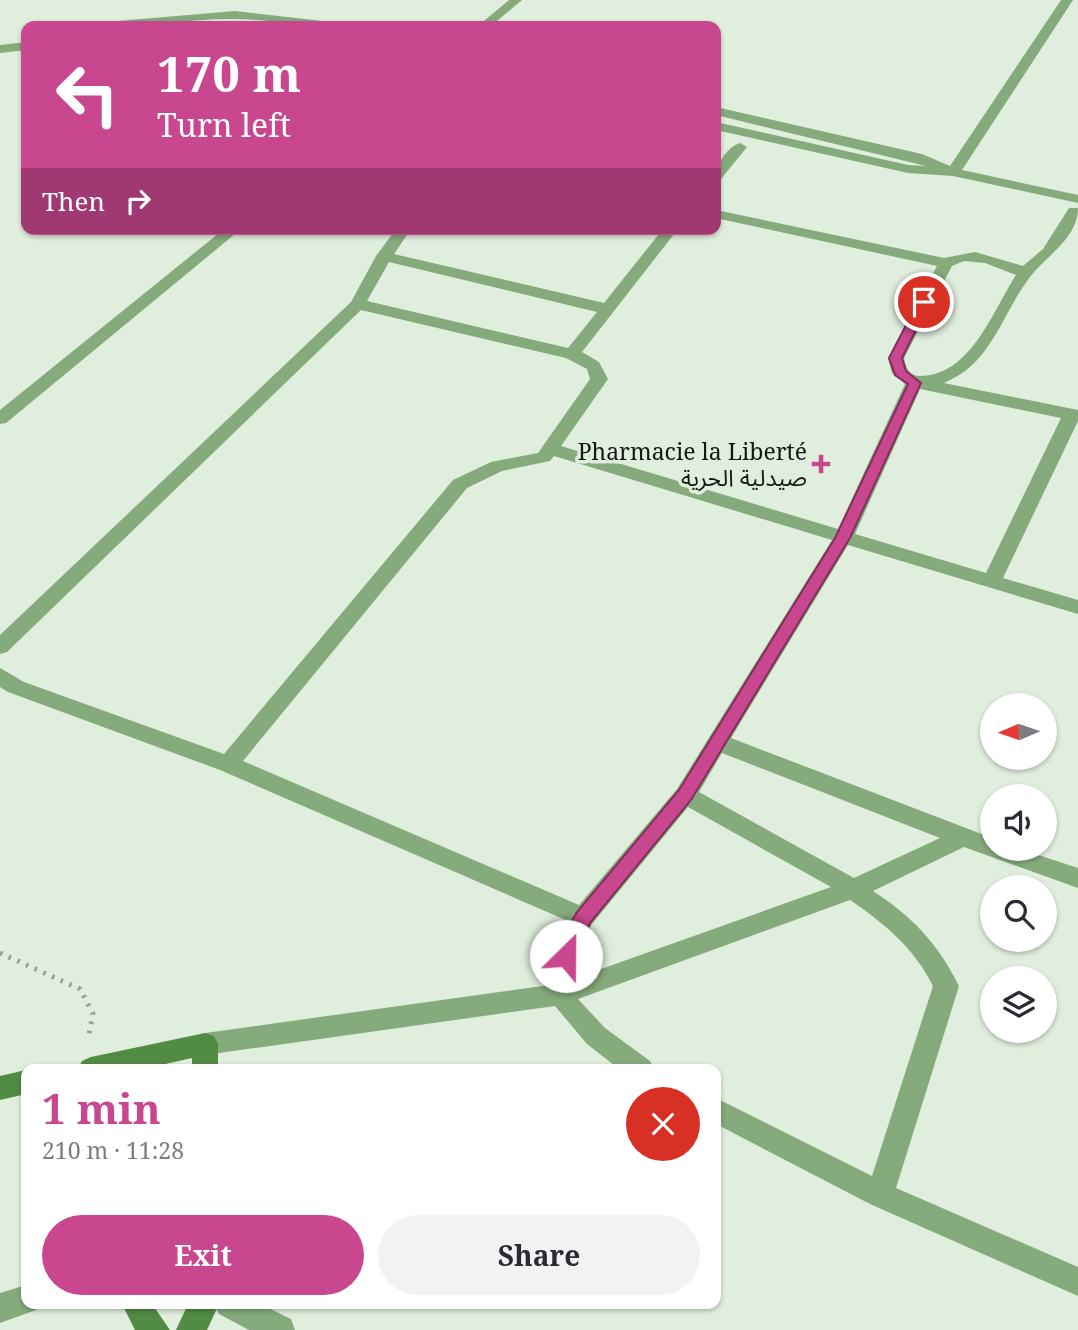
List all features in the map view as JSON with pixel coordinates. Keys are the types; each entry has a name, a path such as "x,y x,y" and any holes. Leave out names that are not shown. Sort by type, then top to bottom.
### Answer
{"street":[{"path":"490,21 516,0"},
{"path":"953,172 1068,0"},
{"path":"165,21 235,15 287,21"},
{"path":"0,37 21,35"},
{"path":"0,49 21,47"},
{"path":"721,112 917,157 953,172 1076,205 1048,252 1025,273 992,329 965,363 940,379 915,382"},
{"path":"721,126 908,169 953,172"},
{"path":"721,170 740,147"},
{"path":"721,216 946,262 966,257 995,261 1025,273"},
{"path":"0,419 227,235"},
{"path":"0,648 359,304 383,256 399,235"},
{"path":"572,354 666,235"},
{"path":"383,256 607,309"},
{"path":"946,262 896,358 900,373 915,382 1075,415 991,582"},
{"path":"228,764 460,484 477,473 497,466 544,457 599,379 597,368 572,354 359,304"},
{"path":"633,1064 589,1032 561,994 570,941 583,917 685,795 843,538 915,382"},
{"path":"551,449 1078,607"},
{"path":"0,676 16,687 228,764 583,917"},
{"path":"717,743 980,844"},
{"path":"685,795 855,889 934,957 946,985 880,1195"},
{"path":"144,1064 205,1056 561,994 855,889 963,837"},
{"path":"1028,861 1078,878"},
{"path":"89,1057 130,1064"},
{"path":"0,1088 21,1083"},
{"path":"721,1113 880,1195 1078,1282"},
{"path":"0,1308 21,1302"},
{"path":"138,1309 155,1330"},
{"path":"191,1330 202,1309"},
{"path":"239,1309 280,1330"}],"path":[{"path":"0,953 80,989 93,1014 89,1057"}],"place":[{"name":"Pharmacie la Liberté صيدلية الحرية","path":"821,464"}],"route":[{"path":"566,956 570,941 583,917 685,795 843,538 915,383 900,373 896,358 924,302"}]}
